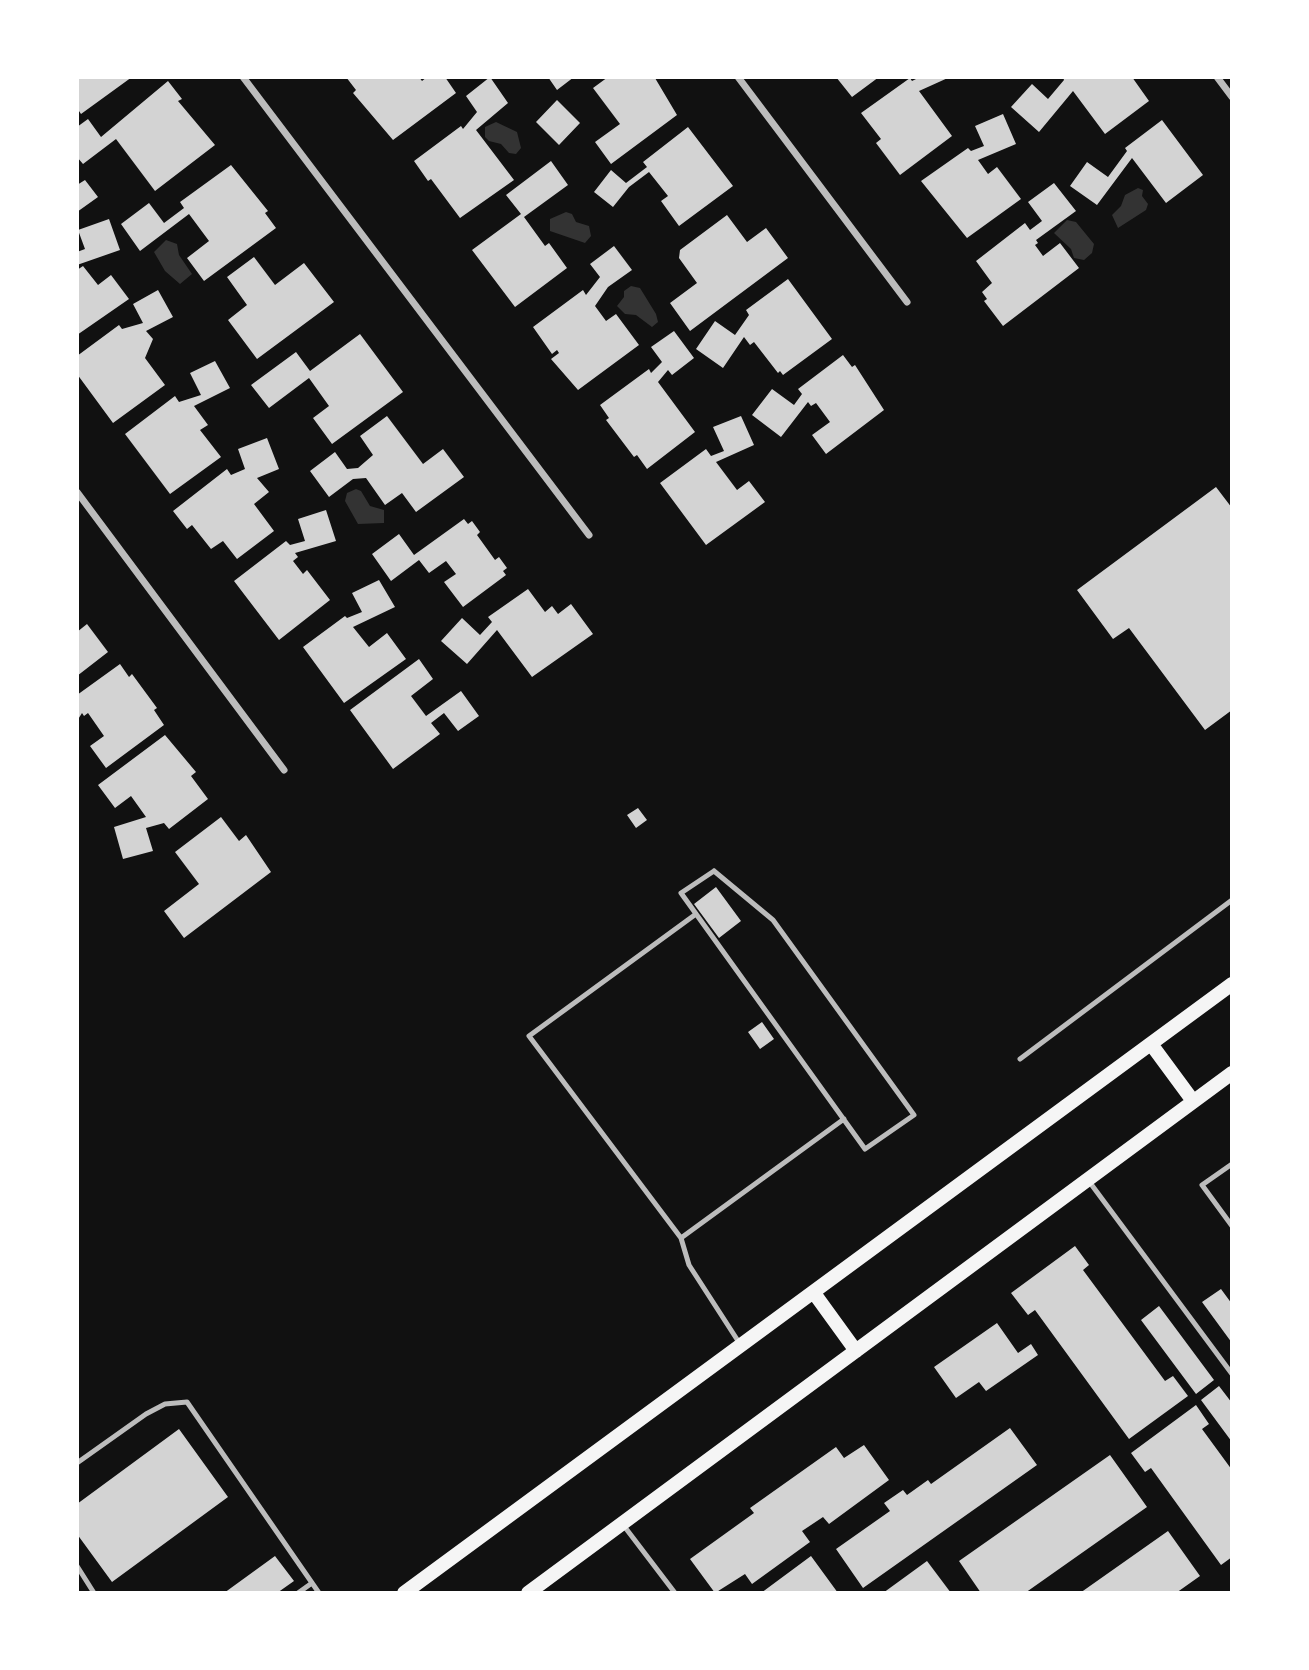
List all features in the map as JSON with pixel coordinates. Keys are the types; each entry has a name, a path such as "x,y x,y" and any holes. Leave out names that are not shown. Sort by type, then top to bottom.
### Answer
{"main road":[{"path":"404,1593 1232,984"},
{"path":"1151,1044 1193,1101"},
{"path":"528,1593 1232,1073"},
{"path":"814,1293 856,1351"}],"street":[{"path":"243,77 589,535"},
{"path":"738,77 907,302"},
{"path":"1217,77 1232,97"},
{"path":"77,492 284,770"}],"lane":[{"path":"714,871 773,920 914,1115 865,1149 696,914 681,893 714,871"},
{"path":"1020,1059 1232,900"},
{"path":"696,914 529,1036 681,1238 689,1265 741,1346"},
{"path":"681,1238 844,1119"},
{"path":"1232,1164 1202,1185 1232,1226"},
{"path":"1088,1181 1232,1374"},
{"path":"77,1463 146,1414 165,1404 187,1402 319,1593"},
{"path":"623,1523 675,1593"},
{"path":"77,1566 94,1593"},
{"path":"298,1593 312,1583"}],"shaded area":[{"path":"496,122 517,132 521,148 516,154 509,153 501,144 485,137 485,127"},
{"path":"1138,188 1143,190 1142,196 1148,204 1146,210 1118,228 1112,215 1121,206 1125,195"},
{"path":"566,212 572,214 576,222 589,226 591,236 585,243 550,231 550,219"},
{"path":"1067,220 1076,222 1094,244 1092,253 1084,260 1074,258 1071,249 1054,233"},
{"path":"166,240 177,244 179,255 192,274 180,284 165,271 154,252"},
{"path":"631,286 640,288 656,314 658,322 652,327 636,315 625,314 617,306 624,297 624,291"},
{"path":"356,489 361,491 370,506 384,510 384,523 358,524 345,501 347,493"}],"building":[{"path":"77,77 132,77 81,114 77,108"},
{"path":"346,77 419,77 422,81 427,77 445,77 456,93 393,140 353,93 356,90"},
{"path":"490,77 508,103 476,130 514,180 460,218 414,161 461,126 463,129 477,112 466,96"},
{"path":"548,77 574,77 557,90"},
{"path":"608,77 655,78 677,115 611,164 595,142 620,124 593,88"},
{"path":"836,77 879,77 852,97"},
{"path":"920,77 950,77 919,91 952,136 900,175 876,143 881,139 861,113 910,78 912,81"},
{"path":"1063,77 1132,77 1149,101 1105,134 1073,91 1039,132 1011,107 1032,84 1048,99 1064,80"},
{"path":"168,81 182,99 178,101 215,145 155,191 116,139 83,164 77,157 77,127 88,119 101,137"},
{"path":"557,100 580,123 559,145 536,122"},
{"path":"1003,114 1016,144 978,160 988,174 997,167 1021,199 967,238 921,181 968,148 971,151 984,146 975,126"},
{"path":"1162,120 1203,175 1166,203 1132,158 1097,205 1070,186 1087,162 1108,177 1127,151 1125,148"},
{"path":"688,127 733,186 679,226 661,201 668,196 649,172 629,187 613,207 594,192 611,170 626,183 647,167 643,162"},
{"path":"551,161 568,185 524,217 545,246 549,243 567,268 515,307 472,250 521,214 506,195"},
{"path":"231,165 268,211 265,213 276,228 204,281 187,258 209,241 189,214 140,251 121,224 149,203 164,223 184,208 180,202"},
{"path":"85,180 98,197 77,212 77,185"},
{"path":"1054,183 1076,211 1036,240 1038,243 1035,245 1043,256 1060,243 1079,268 1003,326 984,301 987,299 982,292 992,283 976,261 1025,223 1030,230 1042,221 1028,202"},
{"path":"727,215 747,242 766,228 788,258 690,331 670,303 697,283 679,258 680,250"},
{"path":"109,219 120,250 77,265 77,252 85,249 78,230"},
{"path":"614,246 632,270 608,287 595,306 606,321 616,314 639,345 578,390 551,359 559,353 557,350 552,354 533,327 583,290 586,295 600,277 590,264"},
{"path":"254,257 275,285 304,263 334,302 257,359 228,320 247,305 227,277"},
{"path":"83,266 98,285 111,275 129,299 77,335 77,270"},
{"path":"788,279 832,339 783,375 780,371 778,373 754,342 750,345 744,337 723,368 696,349 715,321 735,335 749,315 746,310"},
{"path":"158,290 173,317 146,331 153,339 145,358 165,385 113,423 77,374 77,356 119,325 122,329 143,323 133,304"},
{"path":"674,331 694,358 672,375 668,370 658,382 695,432 647,469 637,455 634,457 606,420 609,418 600,405 649,369 651,373 662,362 651,347"},
{"path":"360,334 403,392 332,444 313,418 329,406 309,378 269,408 251,385 296,352 310,371"},
{"path":"843,355 852,367 855,365 884,410 826,454 812,435 830,422 816,403 811,406 808,402 781,437 752,415 772,389 794,405 802,394 798,389"},
{"path":"215,361 230,388 194,406 208,425 200,430 221,457 170,494 125,434 175,396 179,402 201,395 190,373"},
{"path":"387,416 423,464 443,449 464,477 416,512 402,493 385,505 366,478 353,479 329,497 310,471 335,452 347,469 358,468 373,455 360,436"},
{"path":"741,416 754,445 716,462 737,490 749,481 765,502 706,545 660,483 706,449 711,456 724,451 713,427"},
{"path":"267,438 279,469 257,478 269,492 254,504 274,531 237,559 223,541 211,549 192,525 187,529 173,511 227,469 231,475 245,469 238,449"},
{"path":"1216,487 1232,508 1232,710 1205,730 1129,628 1113,639 1077,590"},
{"path":"326,510 336,541 295,553 298,557 293,561 303,574 307,570 330,600 279,640 234,581 286,541 290,545 305,541 298,519"},
{"path":"464,519 468,524 472,521 480,532 477,535 495,560 499,557 507,568 503,571 506,575 463,607 444,582 456,574 446,561 429,573 419,560 391,581 372,554 399,534 414,555"},
{"path":"379,580 395,607 353,627 369,647 387,633 406,659 344,703 303,647 345,616 347,618 362,612 352,593"},
{"path":"528,589 545,612 552,606 558,614 571,604 593,634 532,677 497,630 467,664 441,641 462,618 480,635 492,622 488,617"},
{"path":"87,624 108,652 77,676 77,632"},
{"path":"419,659 433,679 411,696 426,716 461,691 479,716 458,731 444,713 431,723 440,734 393,769 350,710"},
{"path":"120,664 129,677 132,674 157,708 154,710 164,725 106,768 90,746 104,736 88,713 84,716 82,713 77,721 77,695"},
{"path":"165,735 196,772 191,776 208,799 169,829 164,823 146,828 153,851 123,859 114,827 146,817 131,796 115,808 98,785"},
{"path":"638,808 647,820 636,828 627,815"},
{"path":"221,817 239,841 246,835 271,872 184,938 164,911 199,884 175,852"},
{"path":"716,887 741,921 719,938 694,904"},
{"path":"762,1022 774,1039 760,1049 748,1032"},
{"path":"1075,1246 1089,1265 1083,1270 1165,1381 1173,1376 1188,1396 1129,1439 1035,1310 1028,1315 1011,1293"},
{"path":"1221,1289 1232,1304 1232,1343 1202,1302"},
{"path":"1159,1306 1214,1380 1196,1394 1141,1320"},
{"path":"997,1323 1018,1353 1031,1344 1038,1355 986,1391 979,1382 956,1398 934,1367"},
{"path":"1219,1386 1232,1403 1232,1442 1201,1400"},
{"path":"1196,1405 1209,1424 1202,1429 1232,1470 1232,1557 1221,1565 1151,1468 1145,1472 1131,1453"},
{"path":"1010,1428 1037,1465 863,1588 836,1549 890,1511 884,1503 903,1490 907,1495 928,1480 931,1484"},
{"path":"179,1429 228,1497 112,1582 77,1534 77,1504"},
{"path":"864,1445 889,1480 829,1524 823,1517 802,1531 810,1542 752,1584 745,1574 715,1593 690,1559 754,1513 750,1508 836,1447 844,1458"},
{"path":"1110,1455 1147,1507 1025,1593 981,1593 959,1561"},
{"path":"1168,1531 1200,1576 1176,1593 1080,1593"},
{"path":"275,1556 294,1581 277,1593 224,1593"},
{"path":"811,1556 838,1593 761,1593"},
{"path":"927,1561 951,1593 883,1593"}]}
